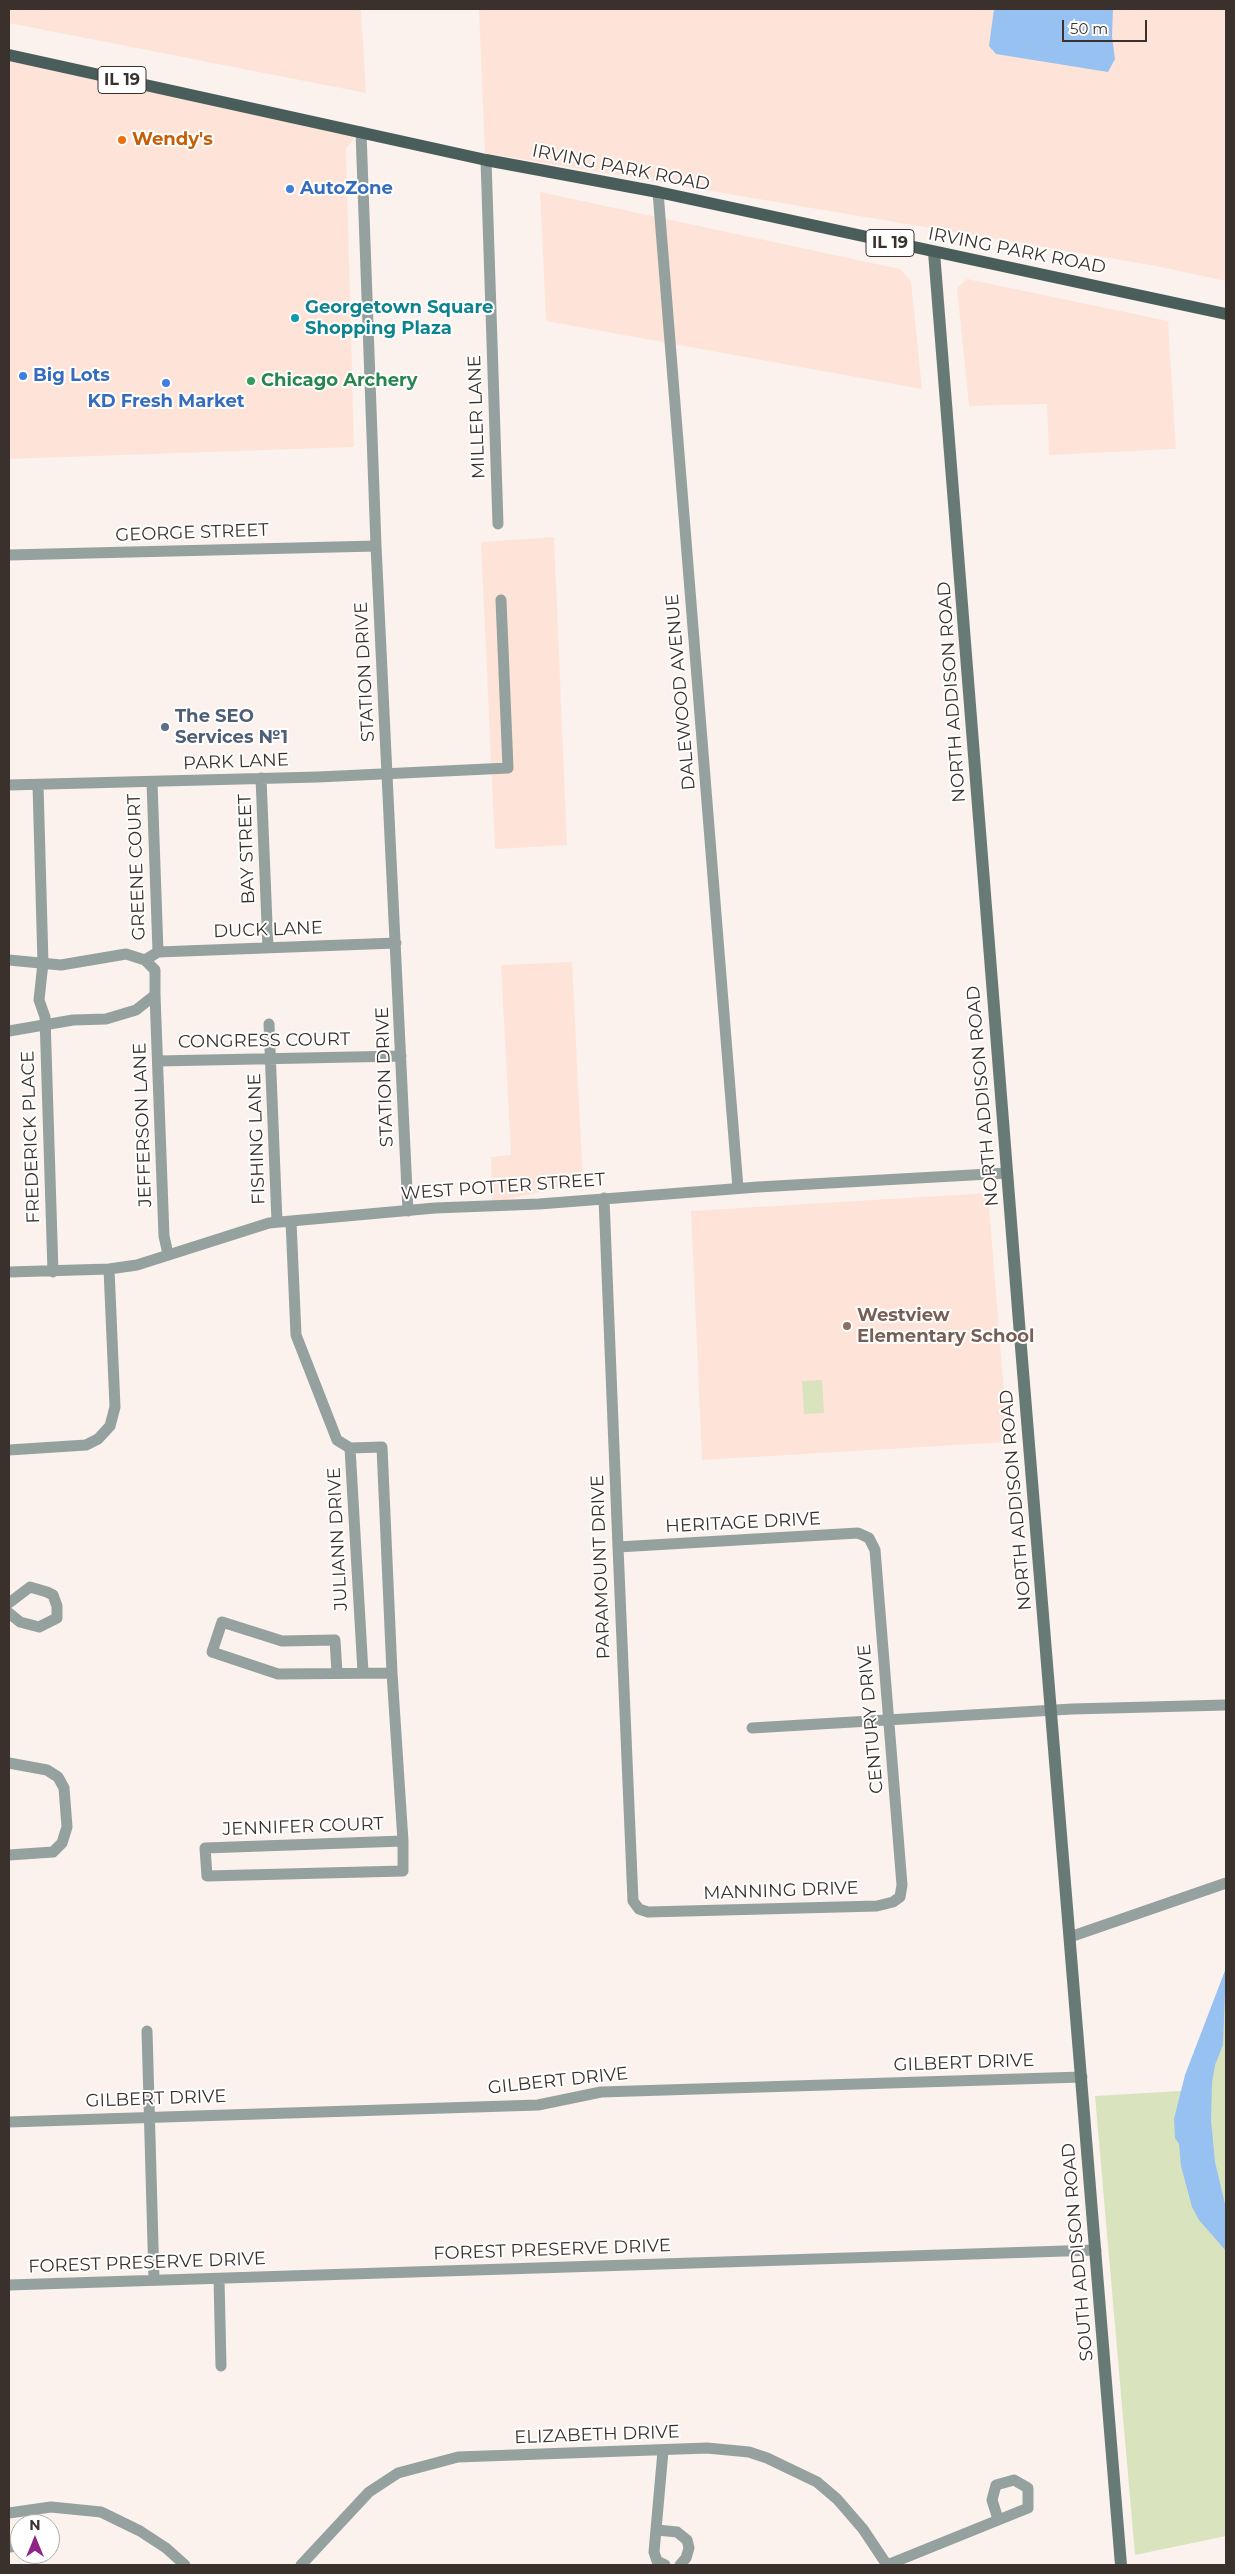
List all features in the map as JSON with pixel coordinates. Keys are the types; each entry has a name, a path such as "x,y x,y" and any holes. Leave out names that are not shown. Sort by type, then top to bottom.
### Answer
{"main road":[{"name":"IRVING PARK ROAD","path":"9,55 486,160 658,192 934,252 1100,285 1226,314"}],"street":[{"name":"STATION DRIVE","path":"361,132 376,546 408,1211"},
{"name":"MILLER LANE","path":"486,160 498,524"},
{"name":"DALEWOOD AVENUE","path":"658,192 738,1188"},
{"name":"NORTH ADDISON ROAD","path":"934,252 1050,1710 1070,1937"},
{"name":"GEORGE STREET","path":"9,555 376,546"},
{"name":"PARK LANE","path":"9,785 388,774 508,768 501,600"},
{"name":"BAY STREET","path":"261,778 268,948"},
{"name":"GREENE COURT","path":"152,782 158,952"},
{"name":"FREDERICK PLACE","path":"38,785 43,963 39,1000 45,1017 53,1272"},
{"name":"DUCK LANE","path":"144,960 158,952 396,943"},
{"path":"9,960 61,965 126,954 144,960"},
{"name":"JEFFERSON LANE","path":"144,960 156,970 164,1236 168,1254"},
{"path":"9,1031 73,1020 106,1018 136,1010 156,995"},
{"name":"FISHING LANE","path":"269,1024 272,1058 277,1222"},
{"name":"CONGRESS COURT","path":"158,1061 401,1056"},
{"name":"WEST POTTER STREET","path":"9,1272 109,1270 137,1264 277,1222 738,1188 1007,1173"},
{"name":"PARAMOUNT DRIVE","path":"604,1198 633,1901 639,1909 648,1912 661,1912"},
{"name":"JULIANN DRIVE","path":"291,1221 296,1335 337,1440 350,1448 363,1672"},
{"path":"9,1450 86,1445 98,1439 110,1426 115,1407 109,1270"},
{"path":"350,1448 382,1447 392,1673 403,1841"},
{"name":"HERITAGE DRIVE","path":"618,1547 858,1533 869,1538"},
{"name":"CENTURY DRIVE","path":"869,1538 875,1550 902,1885 900,1897"},
{"path":"9,1602 30,1588 48,1592 53,1595 57,1606 57,1618 39,1627 20,1622 9,1613"},
{"path":"337,1673 334,1640 282,1641 222,1622 212,1652 278,1674 392,1673"},
{"path":"752,1728 1050,1710 1226,1705"},
{"path":"9,1763 47,1770 58,1777 65,1794 66,1827 65,1837 58,1848 46,1854 9,1855"},
{"name":"JENNIFER COURT","path":"403,1841 403,1870 207,1876 205,1848 403,1841"},
{"path":"1070,1937 1226,1883"},
{"name":"MANNING DRIVE","path":"661,1912 877,1906 886,1905 900,1897"},
{"name":"SOUTH ADDISON ROAD","path":"1070,1937 1121,2565"},
{"path":"147,2031 154,2280"},
{"name":"GILBERT DRIVE","path":"9,2122 538,2105 601,2092 1082,2077"},
{"name":"FOREST PRESERVE DRIVE","path":"9,2285 1096,2250"},
{"path":"219,2279 221,2366"},
{"name":"ELIZABETH DRIVE","path":"301,2565 369,2492 398,2474 422,2465 467,2456 707,2448 749,2452 794,2470 817,2482 837,2499 863,2528 887,2565"},
{"path":"657,2564 654,2552 664,2450"},
{"path":"9,2513 51,2507 102,2512 140,2531 166,2548 185,2565"},
{"path":"31,2510 32,2514"},
{"path":"887,2565 998,2519"},
{"path":"657,2530 677,2532 687,2540 689,2548 685,2563"}],"shaded area":[{"path":"9,9 361,9 366,93 9,23"},
{"path":"479,9 1226,9 1226,281 1156,266 485,153"},
{"name":"Georgetown Square Shopping Plaza","path":"9,57 357,135 346,149 354,447 9,459"},
{"path":"540,192 900,269 911,281 922,389 546,321"},
{"path":"967,279 1168,321 1176,449 1049,455 1047,404 969,406 957,288"},
{"path":"554,537 567,845 495,849 481,542"},
{"path":"572,962 583,1182 492,1203 491,1157 511,1155 501,965"},
{"name":"Westview Elementary School","path":"988,1193 1008,1442 702,1460 691,1211"}],"green space":[{"path":"822,1380 824,1413 804,1414 802,1381"},
{"path":"1226,1984 1226,2536 1135,2555 1095,2096 1197,2090"}],"water":[{"path":"994,9 1113,9 1112,36 1115,59 1108,72 996,54 989,46"},
{"path":"1226,1968 1223,2045 1215,2065 1212,2083 1211,2120 1215,2162 1226,2208 1226,2251 1199,2220 1192,2207 1181,2166 1179,2144 1175,2138 1174,2119 1185,2075"}],"place":[{"name":"Wendy's","path":"122,140"},
{"name":"AutoZone","path":"290,189"},
{"name":"Georgetown Square Shopping Plaza","path":"295,318"},
{"name":"Big Lots","path":"23,376"},
{"name":"Chicago Archery","path":"251,381"},
{"name":"KD Fresh Market","path":"166,383"},
{"name":"The SEO Services №1","path":"165,727"},
{"name":"Westview Elementary School","path":"847,1326"}]}
